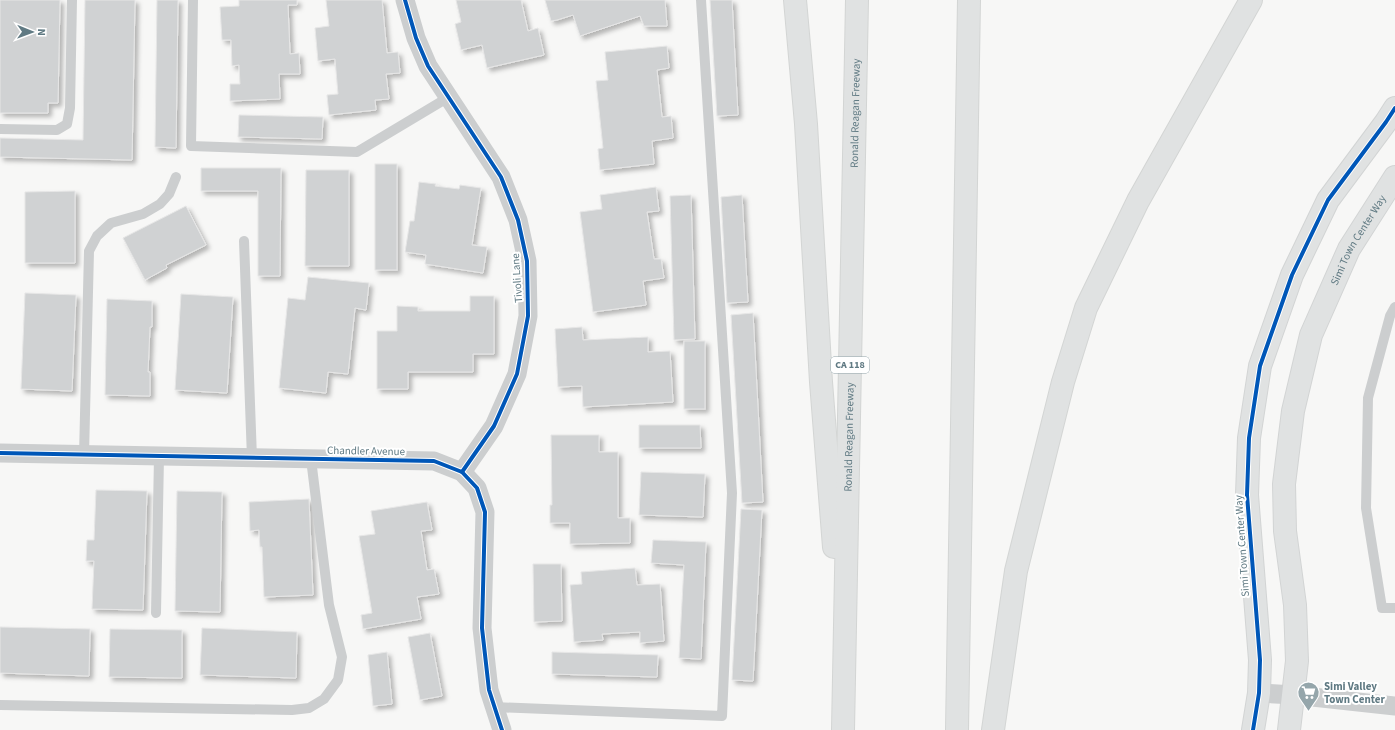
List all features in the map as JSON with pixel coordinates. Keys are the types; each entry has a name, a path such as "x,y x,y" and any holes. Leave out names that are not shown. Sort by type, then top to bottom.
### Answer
{"main road":[{"path":"794,0 806,124 821,382 844,668"},
{"name":"Ronald Reagan Freeway","path":"843,730 857,0"},
{"path":"957,730 969,0"},
{"path":"993,730 1016,571 1063,382 1086,308 1138,201 1251,0"},
{"name":"Simi Town Center Way","path":"1253,730 1259,692 1260,660 1247,495 1249,438 1260,366 1292,275 1328,200 1392,120"},
{"name":"Simi Town Center Way","path":"1289,730 1297,661 1295,605 1285,531 1284,484 1293,411 1311,335 1349,249 1395,177"}],"street":[{"name":"Tivoli Lane","path":"405,0 419,45 428,66 501,177 518,220 527,261 528,316 517,374 494,426 462,472"},
{"name":"Chandler Avenue","path":"0,453 434,461 462,472 477,488 485,512 482,628 489,690 502,730"},
{"path":"1259,692 1395,706"}],"lane":[{"path":"0,129 57,130 67,124 70,108 72,0"},
{"path":"193,0 191,146 357,152 449,97"},
{"path":"494,706 722,716 732,493 700,0"},
{"path":"84,455 89,251 96,236 111,223 144,214 160,204 169,194 176,177"},
{"path":"244,241 252,458"},
{"path":"1395,307 1390,316 1368,398 1366,508 1382,608 1395,608"},
{"path":"156,613 159,457"},
{"path":"0,705 292,710 309,708 324,699 338,680 342,657 329,605 311,459"}],"building":[{"path":"0,0 60,0 58,103 48,103 48,113 0,113"},
{"path":"85,0 135,0 132,160 0,157 0,138 83,140"},
{"path":"157,0 178,0 176,148 155,147"},
{"path":"239,0 297,0 297,5 288,5 290,54 299,53 300,74 279,74 280,99 230,101 230,84 240,84 239,65 232,66 231,40 222,40 220,7 239,6"},
{"path":"326,0 382,0 387,53 398,52 400,73 386,74 389,99 375,100 376,110 329,115 327,95 338,94 335,59 318,61 315,28 329,26"},
{"path":"456,0 521,0 528,31 538,28 544,55 487,68 482,45 461,50 455,24 461,22"},
{"path":"545,0 665,0 667,26 644,26 640,16 580,36 573,15 551,21"},
{"path":"710,0 732,0 738,115 717,116"},
{"path":"667,46 669,68 657,70 662,117 671,116 673,138 652,141 654,164 600,170 598,149 603,148 596,81 608,80 605,52"},
{"path":"239,115 323,117 322,139 238,137"},
{"path":"375,164 397,164 397,270 375,270"},
{"path":"201,168 281,168 280,276 258,276 258,191 201,191"},
{"path":"306,170 349,170 349,266 305,266"},
{"path":"419,182 459,189 460,185 481,188 472,245 487,247 483,273 425,264 426,255 405,252 410,221 414,221"},
{"path":"656,187 659,211 647,212 654,259 661,259 664,278 643,281 646,305 593,312 580,212 602,209 600,195"},
{"path":"75,191 75,263 25,263 25,192"},
{"path":"691,195 695,339 674,340 670,196"},
{"path":"742,195 748,302 727,303 721,197"},
{"path":"186,206 206,245 166,265 167,268 145,280 123,238"},
{"path":"308,277 369,283 366,310 355,308 348,374 328,372 326,393 279,388 288,298 305,300"},
{"path":"25,293 76,295 72,391 21,389"},
{"path":"181,294 233,297 227,393 175,390"},
{"path":"470,296 494,296 494,354 473,354 473,372 408,372 408,389 377,389 377,331 397,331 397,306 418,307 418,311 470,311"},
{"path":"107,299 152,301 152,327 150,327 148,372 150,372 150,396 105,395"},
{"path":"753,313 763,502 742,503 731,315"},
{"path":"582,327 583,340 648,337 648,352 670,351 673,402 583,407 582,386 558,387 555,329"},
{"path":"684,341 705,341 705,409 684,409"},
{"path":"639,425 700,425 701,448 639,448"},
{"path":"551,435 599,435 599,452 618,452 618,518 630,518 630,543 570,544 570,523 550,523 550,505 552,505"},
{"path":"641,472 705,474 703,517 639,515"},
{"path":"96,490 147,491 143,610 92,609 94,561 86,561 87,540 94,540"},
{"path":"177,491 222,492 220,612 175,611"},
{"path":"309,499 313,595 264,597 262,547 260,547 259,530 250,531 249,502"},
{"path":"427,502 432,530 421,531 427,570 434,569 439,594 417,597 421,619 363,629 361,615 372,613 359,536 375,534 371,511"},
{"path":"741,509 762,510 753,681 732,680"},
{"path":"653,540 706,542 701,659 679,658 684,565 651,563"},
{"path":"533,564 561,564 562,621 534,622"},
{"path":"635,568 637,585 660,584 664,641 640,643 640,632 602,634 603,640 574,642 570,585 582,584 581,572"},
{"path":"0,627 90,629 89,676 0,673"},
{"path":"202,628 297,632 296,678 200,675"},
{"path":"110,629 182,630 182,678 109,677"},
{"path":"430,633 442,696 420,700 408,637"},
{"path":"387,652 392,704 373,706 368,655"},
{"path":"552,652 658,655 657,677 552,674"}],"cycle path":[{"path":"405,0 416,38 428,66 501,177 518,220 527,261 528,316 517,374 494,426 462,472"},
{"path":"1253,730 1259,693 1260,660 1247,495 1249,438 1260,366 1292,275 1328,200 1395,108"},
{"path":"0,453 434,461 462,472 477,488 485,512 482,628 489,690 502,730"}],"place":[{"name":"Simi Valley Town Center","path":"1309,712"}]}
